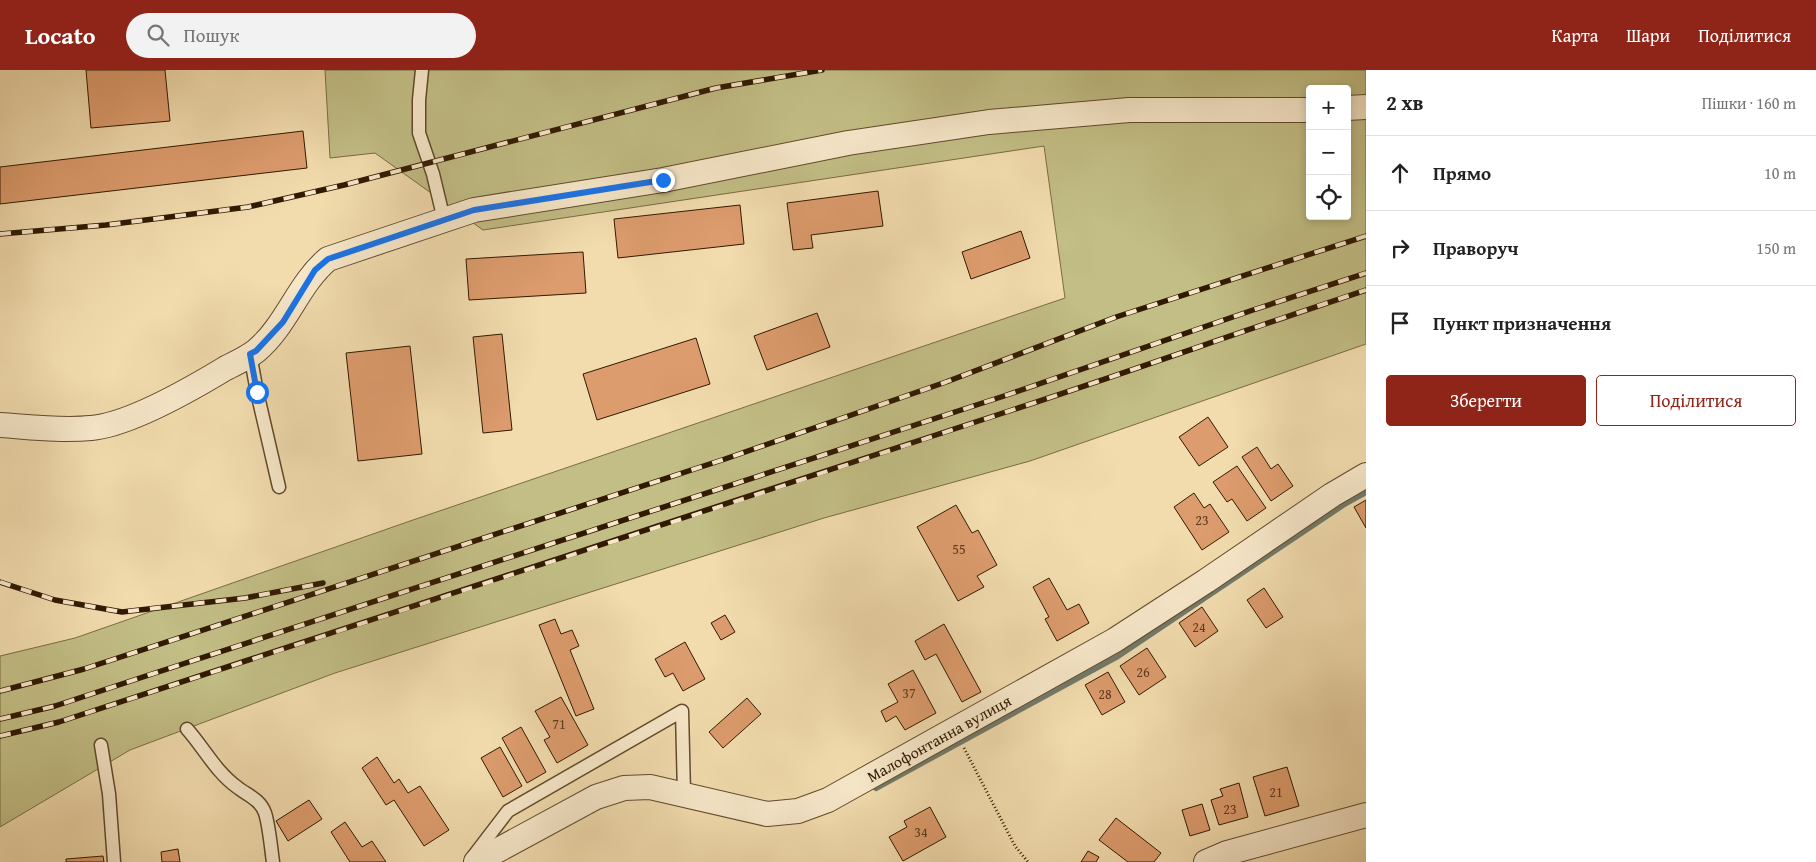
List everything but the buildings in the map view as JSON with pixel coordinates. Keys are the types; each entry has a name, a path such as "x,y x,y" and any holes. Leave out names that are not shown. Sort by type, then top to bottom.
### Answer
{"street":[{"path":"1351,108 1366,107"},
{"path":"0,425 36,428 92,428 123,421 208,379 256,351 283,322 315,270 328,259 474,210 663,180 848,143 989,122 1129,110 1306,110"},
{"name":"Малофонтанна вулиця","path":"476,862 596,797 624,788 650,787 767,814 798,811 828,800 1115,640 1206,581 1332,495 1366,475"},
{"path":"1206,862 1227,853 1366,815"}],"lane":[{"path":"422,70 419,100 419,133 433,174 444,220"},
{"path":"250,354 279,487"},
{"path":"469,862 508,811 682,711 684,794"},
{"path":"187,729 219,770 237,787 257,800 265,813 273,862"},
{"path":"101,744 109,794 114,862"}],"path":[{"path":"955,730 1015,846 1028,862"}],"shaded area":[{"path":"325,70 1366,70 1366,344 1030,461 824,518 335,673 130,750 0,827 0,656 75,638 413,520 1065,298 1044,146 483,230 375,153 330,158"}],"waterway":[{"path":"876,788 1118,656 1346,503 1366,492"}],"railway":[{"path":"0,234 106,225 248,207 344,185 716,88 822,70"},
{"path":"0,691 84,669 725,459 946,382 1116,317 1366,236"},
{"path":"0,719 55,706 1004,396 1366,273"},
{"path":"0,736 59,722 533,568 1051,397 1366,290"},
{"path":"0,582 55,600 122,612 245,598 323,583"}],"route":[{"path":"257,392 250,354 256,351 283,322 315,270 328,259 356,248 474,210 663,180"}]}
